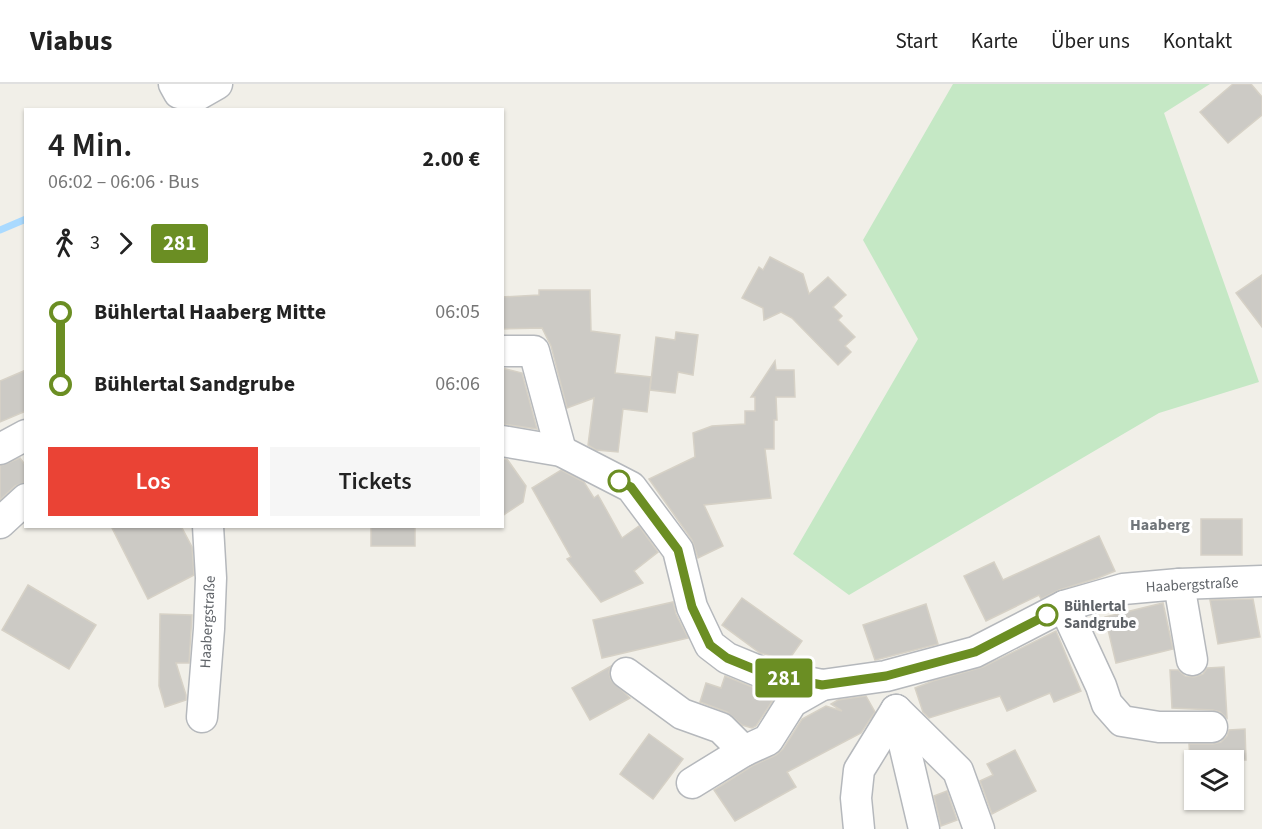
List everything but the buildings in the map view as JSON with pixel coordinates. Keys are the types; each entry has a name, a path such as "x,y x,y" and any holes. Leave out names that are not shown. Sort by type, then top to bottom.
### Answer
{"street":[{"path":"174,84 179,93 196,96 217,84"},
{"path":"504,351 534,351 561,451"},
{"path":"0,449 24,436"},
{"name":"Haabergstraße","path":"504,441 561,451 631,487 678,550 692,607 710,645 727,658 766,674 822,685 886,676 975,652 1064,606 1123,589 1262,581"},
{"path":"10,519 24,502"},
{"name":"Haabergstraße","path":"202,717 211,578 208,528"},
{"path":"1179,584 1192,660"},
{"path":"1064,606 1107,704 1122,722 1159,727 1212,727"},
{"path":"626,673 682,714 721,728 744,751"},
{"path":"886,676 925,829"},
{"name":"Haabergstraße","path":"692,783 744,751 768,740 792,702 822,685"},
{"path":"859,829 856,798 859,770 896,710"},
{"path":"896,710 958,771 979,829"}],"green space":[{"path":"953,84 1210,84 1164,113 1259,382 1159,413 849,595 793,554 918,339 863,240"}],"waterway":[{"path":"0,230 24,220"}],"bus line":[{"name":"281","path":"619,481 631,487 678,550 692,607 710,645 727,658 766,674 822,685 886,676 975,652 1047,615"}],"place":[{"name":"Bühlertal Sandgrube","path":"1047,615"}],"district":[{"name":"Haaberg","path":"1160,525"}]}
